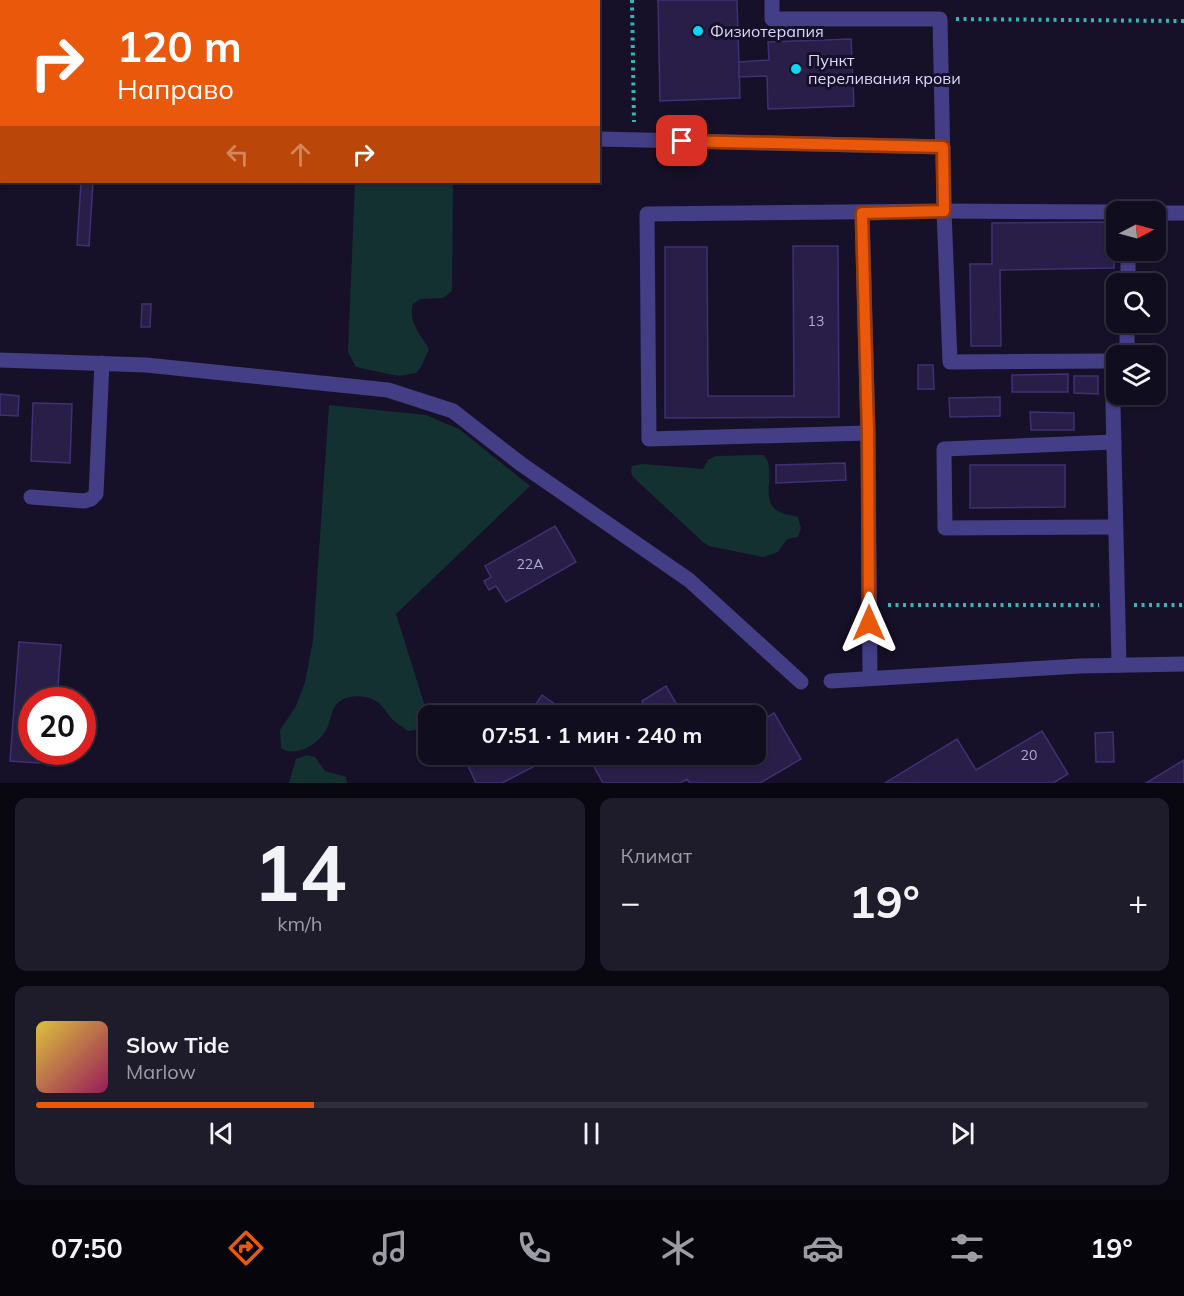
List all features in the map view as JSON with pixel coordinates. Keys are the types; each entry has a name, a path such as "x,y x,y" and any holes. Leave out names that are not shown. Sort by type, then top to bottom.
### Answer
{"street":[{"path":"772,0 772,19 940,19 950,362 1106,361"},
{"path":"600,139 943,147"},
{"path":"868,433 649,439 647,214 944,211 1106,213"},
{"path":"862,213 868,433 870,678"},
{"path":"1166,213 1184,213"},
{"path":"0,360 102,363 213,371 388,390 453,411 521,464 688,580 801,682"},
{"path":"31,498 84,501 96,494 102,363"},
{"path":"1114,405 1114,527 1119,665"},
{"path":"1114,442 944,448 945,528 1114,527"},
{"path":"831,681 1119,665 1184,664"}],"path":[{"path":"632,0 634,140"},
{"path":"940,19 1184,21"},
{"path":"869,605 1184,605"}],"green space":[{"path":"355,183 453,183 452,291 443,298 420,299 413,304 413,322 429,349 421,367 416,373 398,376 356,367 348,352"},
{"path":"329,405 426,415 459,429 530,486 396,614 425,705 418,705 418,729 408,731 393,720 377,701 364,697 353,697 338,702 327,729 311,745 293,752 281,748 280,730 296,706 305,682 313,640"},
{"path":"763,455 769,467 771,503 780,512 798,517 801,528 798,537 787,539 778,552 763,557 709,546 633,477 631,472 632,466 642,464 703,469 708,460 716,456"},
{"path":"307,755 315,757 325,771 346,777 347,783 289,783 296,759"}],"building":[{"name":"Физиотерапия","path":"658,0 737,0 740,98 660,101"},
{"name":"Пункт переливания крови","path":"851,39 854,106 768,109 767,76 739,77 739,62 769,60 768,42"},
{"path":"81,183 93,183 89,246 77,245"},
{"path":"1106,222 1106,261 1114,261 1114,268 1000,270 1001,346 971,346 970,264 992,264 992,223"},
{"path":"793,246 838,246 839,417 665,418 665,247 707,247 708,396 794,396"},
{"path":"142,304 151,304 150,327 141,327"},
{"path":"918,365 933,365 934,389 918,389"},
{"path":"1068,374 1068,392 1012,392 1012,375"},
{"path":"1074,376 1098,376 1098,394 1074,393"},
{"path":"0,394 19,396 18,416 0,415"},
{"path":"1000,397 1000,416 950,417 949,398"},
{"path":"33,403 72,404 70,463 31,461"},
{"path":"1030,412 1074,413 1074,430 1031,430"},
{"path":"845,463 846,480 776,483 776,465"},
{"path":"970,465 1065,465 1065,507 970,508"},
{"path":"555,526 576,562 506,602 496,586 489,590 484,581 491,577 485,566"},
{"path":"19,642 61,645 58,687 18,687 18,762 10,761"},
{"path":"666,686 677,705 644,705 642,701"},
{"path":"542,695 556,705 535,705"},
{"path":"774,713 801,759 760,783 690,783 687,779 680,783 603,783 593,765 766,765 766,718"},
{"path":"1042,731 1068,774 1053,783 885,783 957,739 976,770"},
{"path":"1113,732 1114,762 1096,762 1095,733"},
{"path":"1184,760 1184,783 1146,783"},
{"path":"468,766 535,766 502,783 476,783"}],"place":[{"name":"Физиотерапия","path":"698,31"},
{"name":"Пункт переливания крови","path":"796,69"}],"route":[{"path":"682,141 943,147 944,211 862,213 868,433 869,623"}]}
